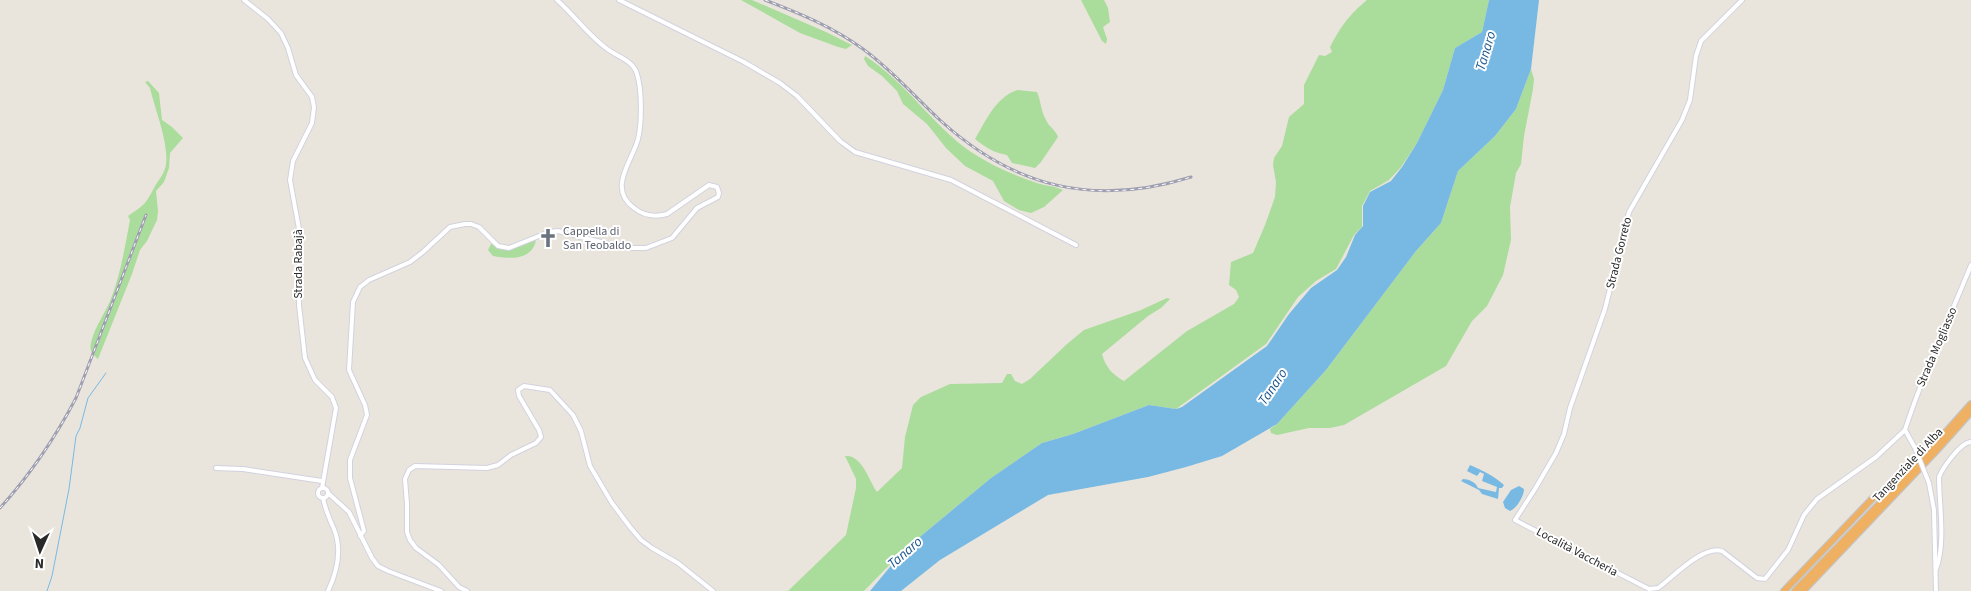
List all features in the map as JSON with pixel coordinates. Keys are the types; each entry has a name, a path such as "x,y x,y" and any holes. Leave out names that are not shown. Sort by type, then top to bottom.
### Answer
{"highway":[{"path":"1803,591 1971,404"},
{"name":"Tangenziale di Alba","path":"1857,530 1971,412"},
{"path":"1784,591 1873,498 1912,469"},
{"path":"1795,591 1857,530"}],"street":[{"name":"Strada Rabajà","path":"244,0 268,19 281,34 288,48 296,75 312,97 314,107 312,124 293,161 290,180 299,229 298,305 305,358 315,380 332,398 336,408 322,488 318,493 319,496 326,496"},
{"path":"360,536 364,531 350,478 350,460 367,415 365,405 349,370 353,302 360,287 369,280 410,262 424,252 450,227 471,224 479,227 498,246 509,248 549,232 558,231 624,248 646,248 672,238 697,208 718,197 717,187 709,185 667,214 660,216 640,212 629,203 624,196 622,181 627,164 638,141 640,87 637,74 627,60 604,47 557,0"},
{"path":"620,0 744,62 780,83 797,96 840,141 855,152 951,180 1076,245"},
{"name":"Strada Gorreto","path":"1515,520 1539,482 1564,434 1570,408 1606,309 1629,212 1682,120 1690,100 1696,56 1702,41 1742,0"},
{"name":"Strada Mogliasso","path":"1905,430 1920,386 1971,265"},
{"path":"467,591 459,587 439,565 416,548 410,540 406,532 408,504 405,476 415,466 477,468 492,466 536,443 541,438 539,430 519,396 518,390 524,386 550,390 573,416 581,431 590,466 612,503 641,540 668,559 678,563 713,591"},
{"path":"1905,430 1929,483 1934,499 1936,591"},
{"name":"Località Vaccheria","path":"1515,520 1649,589 1658,588 1704,552 1717,549 1757,578 1765,579 1788,550 1804,516 1817,499 1825,491 1876,457 1905,430"},
{"path":"1936,568 1939,561 1939,477 1941,471 1964,443 1971,442"},
{"path":"216,468 243,469 322,480"},
{"path":"322,488 326,496 324,508 334,530 338,552 335,575 328,591"},
{"path":"326,496 334,498 349,512 360,536 378,566 441,591"}],"green space":[{"path":"741,0 752,0 852,45 846,49 800,33"},
{"path":"1081,0 1104,0 1108,8 1110,22 1103,27 1107,39 1106,44 1102,41"},
{"path":"1367,0 1489,0 1482,32 1455,48 1443,90 1417,143 1401,167 1389,180 1370,191 1362,206 1362,227 1354,235 1336,269 1316,281 1298,297 1266,344 1176,409 1149,405 1073,434 1042,443 991,478 904,550 864,591 788,591 846,535 856,488 856,479 845,456 856,459 877,492 902,468 905,437 913,405 921,397 950,384 1002,383 1007,374 1011,374 1015,381 1022,384 1084,330 1141,310 1167,298 1170,299 1102,354 1110,370 1124,381 1187,331 1234,304 1239,297 1236,290 1229,285 1231,262 1253,253 1265,225 1275,197 1274,158 1282,146 1289,117 1304,104 1304,85 1319,55 1325,56 1332,52 1330,47 1342,27 1350,16"},
{"path":"865,56 880,66 944,129 971,152 987,162 1012,173 1037,183 1063,190 1044,207 1031,213 1019,210 1004,201 993,181 965,166 946,148 927,124 903,104 897,91 882,76 868,66 864,59"},
{"path":"1531,69 1534,79 1533,89 1521,164 1516,173 1510,207 1511,240 1503,275 1487,306 1472,321 1446,366 1344,425 1330,428 1309,428 1277,435 1271,433 1270,429 1277,424 1326,370 1416,251 1441,223 1458,171 1495,136 1516,109"},
{"path":"148,81 159,93 162,120 183,138 170,153 169,168 164,182 156,191 157,220 147,241 140,250 98,359 91,352 91,343 95,330 110,302 118,278 130,220 128,216 146,201 165,168 164,137 150,88 145,82"},
{"path":"1018,90 1037,92 1044,117 1058,137 1035,168 1012,163 1007,155 982,145 975,139 998,103 1010,93"},
{"path":"536,240 530,252 519,257 493,256 488,250 491,244 508,247 519,246"}],"water":[{"name":"Tanaro","path":"1489,0 1539,0 1531,69 1516,109 1495,136 1458,171 1441,223 1416,251 1326,370 1277,424 1222,456 1148,477 1048,495 940,560 901,591 870,591 904,550 991,478 1042,443 1073,434 1149,405 1176,409 1182,407 1267,346 1289,314 1311,288 1337,270 1346,257 1355,235 1363,226 1363,206 1370,192 1391,181 1417,143 1443,90 1455,48 1482,32"},
{"path":"1470,465 1504,485 1502,488 1499,488 1498,499 1482,494 1479,490 1461,481 1463,479 1469,480 1476,484 1478,488 1496,492 1497,487 1482,481 1484,474 1480,472 1477,476 1467,471"},
{"path":"1519,486 1524,489 1523,495 1518,505 1510,511 1505,508 1503,502 1511,490"}],"waterway":[{"path":"47,591 52,576 69,489 76,436 88,398 106,373"}],"railway":[{"path":"765,0 816,21 852,41 884,66 941,121 969,144 998,162 1027,176 1058,185 1089,190 1122,190 1156,186 1191,177"},
{"path":"0,508 22,483 41,456 76,398 146,215"}],"place":[{"name":"Cappella di San Teobaldo","path":"548,238"}]}
